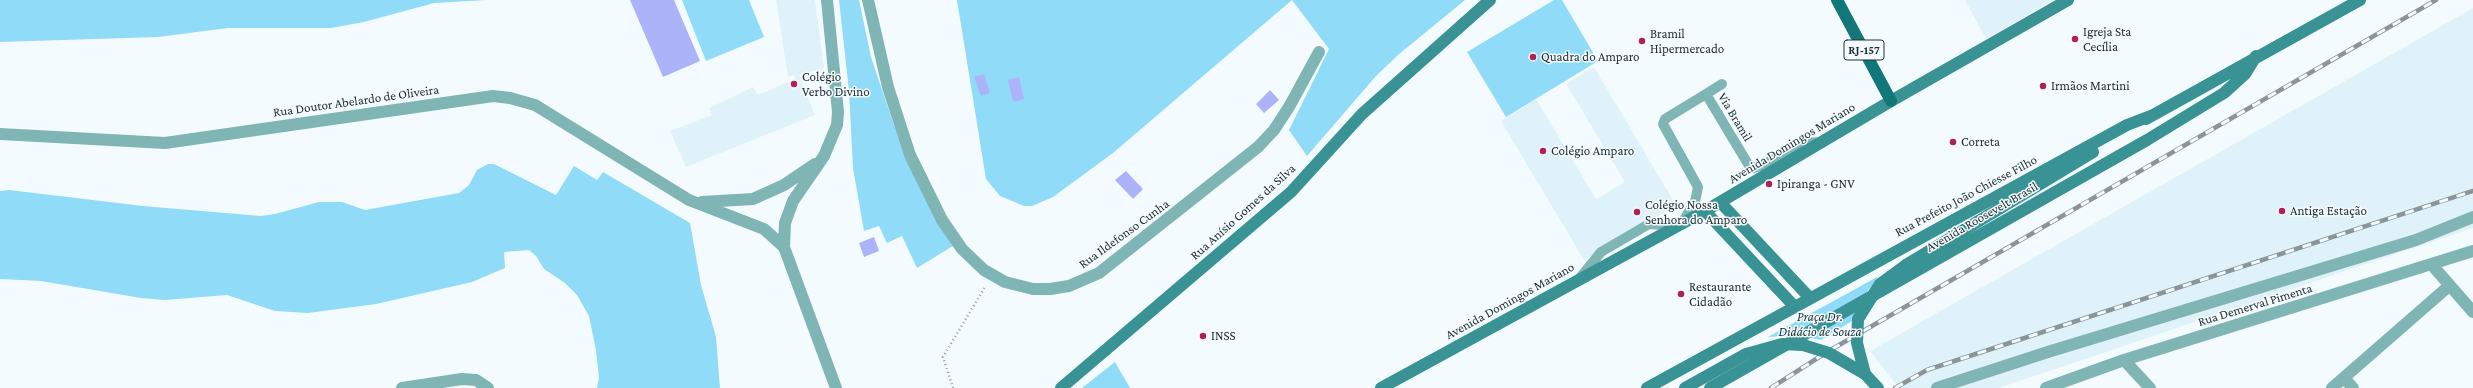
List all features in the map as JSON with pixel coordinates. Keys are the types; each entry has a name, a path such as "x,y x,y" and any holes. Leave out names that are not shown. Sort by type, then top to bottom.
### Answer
{"main road":[{"name":"RJ-157","path":"1837,0 1890,100"}],"street":[{"name":"Rua Doutor Abelardo de Oliveira","path":"784,247 785,223 793,201 824,156 834,137 838,112 827,0"},
{"name":"Rua Ildefonso Cunha","path":"868,0 888,87 910,155 942,220 962,249 992,275 1014,285 1050,289 1070,286 1099,273 1258,148 1274,130 1289,107 1319,52"},
{"name":"Rua Anísio Gomes da Silva","path":"1061,388 1291,192 1362,114 1490,0"},
{"name":"Avenida Domingos Mariano","path":"1381,388 1705,211 1890,100 2068,0"},
{"name":"Rua Prefeito João Chiesse Filho","path":"1865,374 1857,342 1858,319 1880,284 1906,265 2050,179 2153,115 2256,56 2360,0"},
{"name":"Avenida Roosevelt Brasil","path":"1710,388 2147,140 2224,94 2245,74 2256,56"},
{"name":"Rua Doutor Abelardo de Oliveira","path":"0,134 165,143 493,96 504,97 535,105 689,200 764,229 784,247"},
{"name":"Rua Prefeito João Chiesse Filho","path":"1647,388 1809,297 2127,125 2153,115"},
{"name":"Rua Doutor Abelardo de Oliveira","path":"689,200 717,203 753,200 794,179 824,156"},
{"path":"1720,202 1809,297"},
{"path":"1705,211 1794,306"},
{"path":"1937,388 2051,351 2416,240 2473,217"},
{"path":"784,247 836,388"},
{"name":"Rua Demerval Pimenta","path":"2046,388 2124,360 2473,251"},
{"path":"2432,265 2473,312"},
{"path":"2332,388 2449,286"},
{"path":"1685,388 1746,354 1782,344 1803,345 1828,353 1865,374 1878,388"},
{"path":"2124,360 2150,388"},
{"path":"2344,378 2353,388"},
{"path":"402,388 471,379 481,382 488,388"}],"lane":[{"path":"1706,94 1722,84"},
{"name":"Via Bramil","path":"1679,224 1695,202 1698,187 1663,124 1665,119 1706,94 1748,164 1754,168 1763,165 1801,143 1822,142"}],"path":[{"path":"953,388 943,358 992,275"}],"shaded area":[{"path":"630,0 674,0 700,61 663,77"},
{"name":"Colégio Verbo Divino","path":"776,0 815,0 824,68 799,75 815,115 686,167 670,131 712,115 709,108 753,87 758,95 795,79 794,75 788,77"},
{"path":"1965,0 2053,0 1986,39"},
{"path":"2473,8 2473,228 1999,388 1899,388 1870,351"},
{"name":"Colégio Amparo","path":"1594,67 1676,205 1584,260 1501,121 1536,99 1596,199 1625,182 1566,84"},
{"path":"984,74 990,93 981,96 974,77"},
{"path":"1019,77 1024,99 1013,102 1008,80"},
{"path":"1270,90 1279,100 1264,113 1256,104"},
{"path":"1126,171 1143,189 1133,199 1115,180"},
{"path":"874,237 879,251 864,257 859,243"}],"green space":[{"path":"0,0 486,0 434,3 364,22 331,28 228,28 158,37 0,42"},
{"path":"682,0 749,0 764,37 706,61"},
{"path":"839,0 859,0 871,57 901,146 953,246 917,268 902,236 887,243 879,226 864,231 853,168 849,91"},
{"path":"957,0 1292,0 1113,153 1053,197 1032,206 1024,206 1000,196 986,179"},
{"path":"1292,0 1465,0 1398,55 1376,76 1307,156 1289,130 1329,49"},
{"name":"Quadra do Amparo","path":"1554,0 1562,0 1598,61 1506,117 1467,52"},
{"path":"488,164 494,164 556,195 574,166 597,180 603,172 690,223 701,285 716,337 720,388 597,388 599,378 596,350 589,316 577,295 565,283 544,269 536,256 529,250 504,252 505,268 472,282 376,304 308,313 275,311 227,295 165,300 141,298 41,281 0,279 0,191 9,190 143,206 261,216 275,214 319,202 342,202 365,210 459,193 469,185 477,170"},
{"name":"Praça Dr. Didácio de Souza","path":"1879,276 1861,300 1852,321 1821,340 1795,335 1768,337"},
{"path":"1115,362 1130,388 1082,388"}],"railway":[{"path":"1771,388 1827,352 2436,0"},
{"path":"1895,388 1927,370 2473,191"}],"place":[{"name":"Igreja Sta Cecília","path":"2075,39"},
{"name":"Bramil Hipermercado","path":"1642,41"},
{"name":"Quadra do Amparo","path":"1533,57"},
{"name":"Colégio Verbo Divino","path":"794,84"},
{"name":"Irmãos Martini","path":"2043,86"},
{"name":"Correta","path":"1953,142"},
{"name":"Colégio Amparo","path":"1543,151"},
{"name":"Ipiranga - GNV","path":"1769,184"},
{"name":"Antiga Estação","path":"2282,211"},
{"name":"Colégio Nossa Senhora do Amparo","path":"1637,212"},
{"name":"Restaurante Cidadão","path":"1681,294"},
{"name":"INSS","path":"1203,336"}]}
